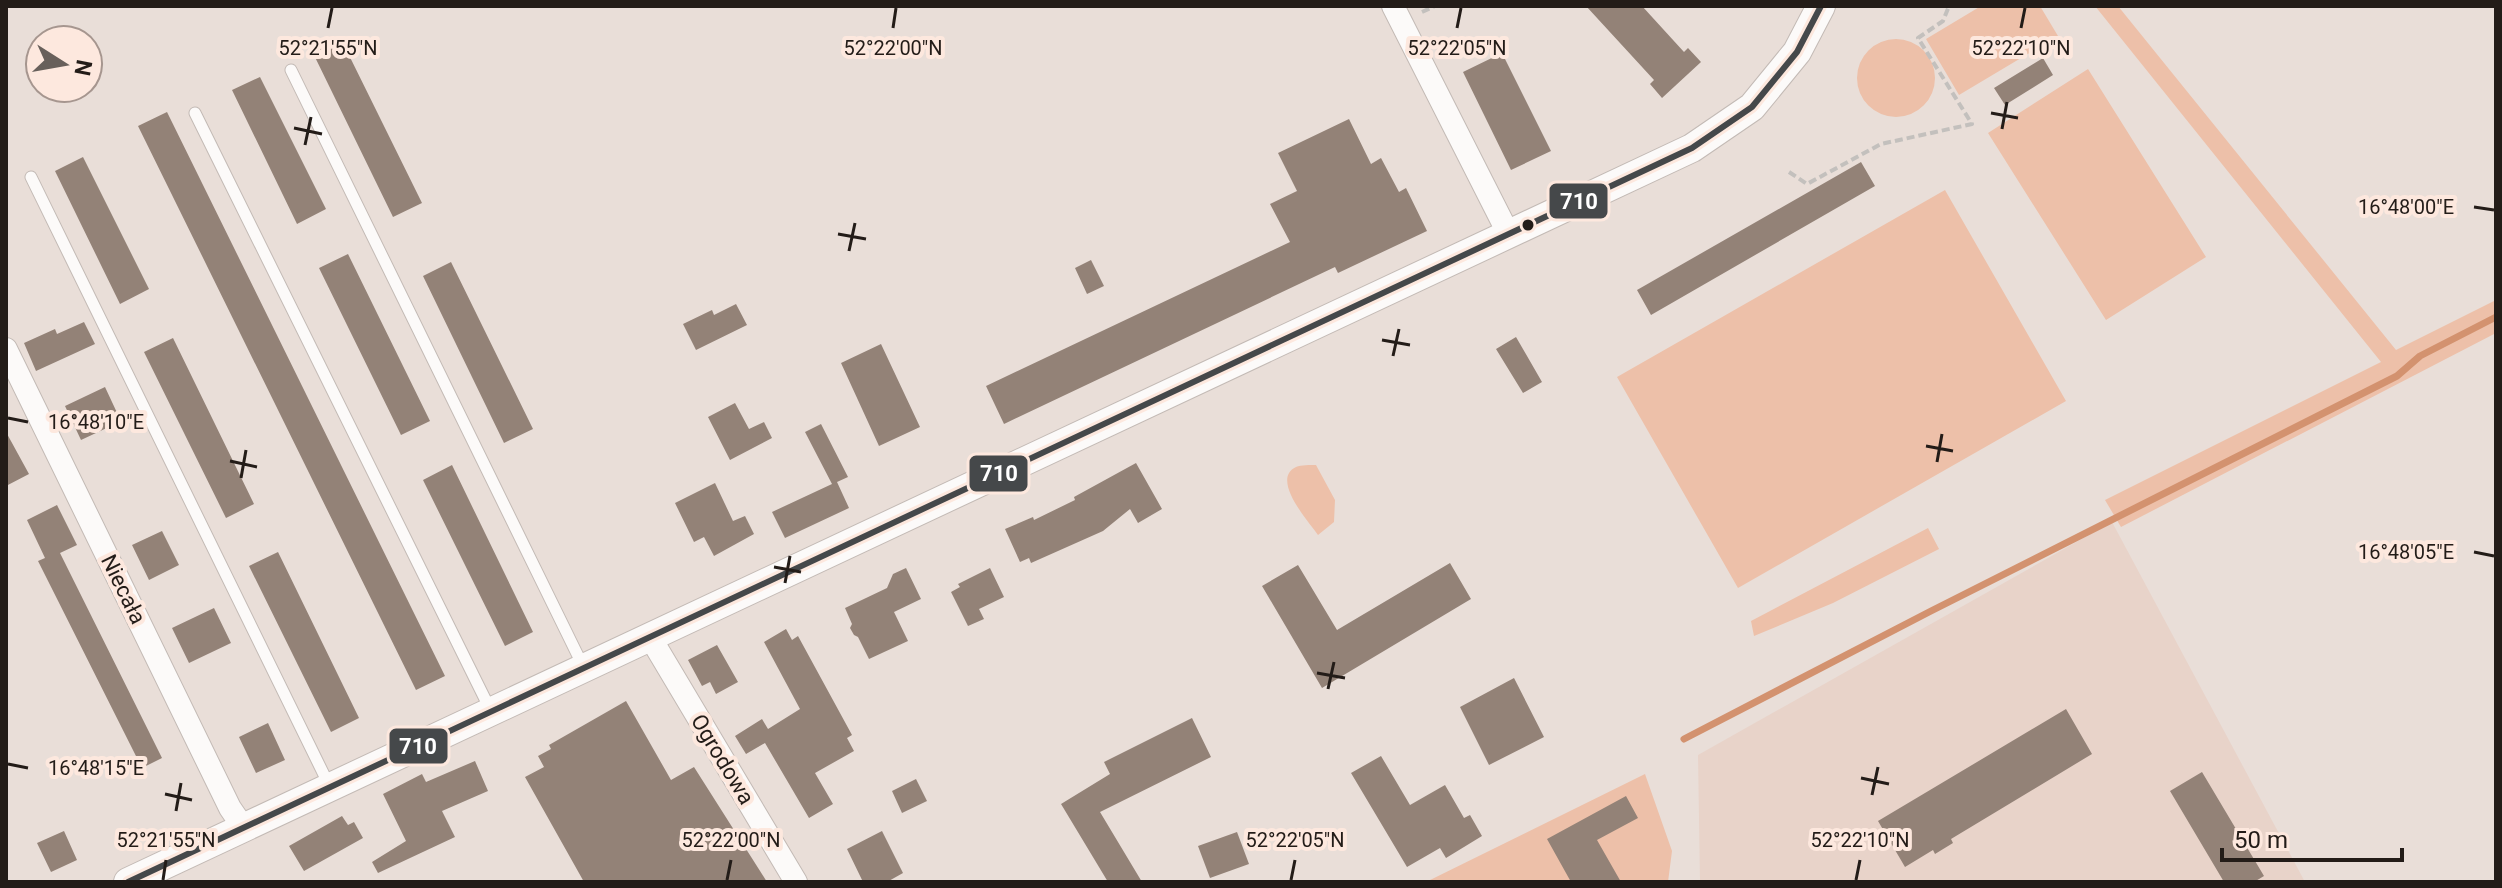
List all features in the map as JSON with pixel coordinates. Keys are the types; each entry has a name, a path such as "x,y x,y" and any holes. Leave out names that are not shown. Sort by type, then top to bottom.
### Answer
{"street":[{"path":"1393,6 1508,233"},
{"path":"128,882 1692,148 1752,107 1797,52 1821,6"},
{"name":"Niecała","path":"6,349 230,808 243,827"},
{"name":"Ogrodowa","path":"650,637 796,882"}],"lane":[{"path":"291,70 583,667"},
{"path":"195,113 491,711"},
{"path":"31,177 330,788"}],"path":[{"path":"1789,172 1807,184 1881,144 1972,124 1918,38 1943,21 1949,6"}],"shaded area":[{"path":"1981,6 2040,6 2058,36 1959,95 1926,39"},
{"path":"2095,6 2118,6 2396,350 2496,300 2496,333 2121,527 2105,500 2381,362"},
{"path":"1896,39 1911,42 1924,50 1932,63 1935,78 1932,93 1924,106 1911,114 1896,117 1881,114 1868,106 1860,93 1857,78 1860,63 1868,50 1881,42"},
{"path":"2088,69 2206,257 2106,320 1988,133"},
{"path":"1945,190 2066,401 1738,588 1617,377"},
{"path":"1316,465 1335,500 1334,522 1318,535 1294,501 1287,481 1289,473 1296,467"},
{"path":"2112,522 2305,882 1700,882 1698,755"},
{"path":"1928,528 1939,549 1833,603 1754,636 1751,621"},
{"path":"1645,774 1672,851 1668,882 1426,882"}],"building":[{"path":"1586,6 1642,6 1684,52 1688,48 1701,62 1662,98 1650,84 1654,80"},
{"path":"340,37 422,203 393,217 312,51"},
{"path":"1502,53 1551,151 1511,170 1463,72"},
{"path":"2043,58 2053,75 2005,105 1994,88"},
{"path":"260,77 326,209 297,224 232,90"},
{"path":"167,112 445,676 416,690 138,126"},
{"path":"1349,119 1371,164 1381,158 1399,192 1406,188 1427,231 1338,273 1335,267 1004,424 986,386 1290,242 1270,204 1297,191 1278,153"},
{"path":"83,157 149,289 120,304 55,171"},
{"path":"1861,162 1875,186 1651,315 1637,290"},
{"path":"348,254 430,421 401,435 319,268"},
{"path":"1091,260 1104,286 1087,294 1075,268"},
{"path":"451,262 533,429 504,443 423,276"},
{"path":"736,304 747,325 696,350 683,324 712,310 714,315"},
{"path":"84,322 95,344 36,371 24,343 55,329 57,334"},
{"path":"1516,337 1542,382 1523,393 1496,349"},
{"path":"173,338 254,504 226,518 144,352"},
{"path":"881,344 920,427 879,446 841,363"},
{"path":"105,387 119,417 109,422 111,426 81,440 65,406"},
{"path":"735,403 749,429 764,422 772,438 730,460 708,417"},
{"path":"821,424 848,477 837,482 849,508 785,538 772,512 832,484 805,432"},
{"path":"6,432 29,474 6,486"},
{"path":"1136,463 1162,509 1138,523 1130,509 1103,531 1031,563 1029,558 1020,562 1005,529 1033,517 1034,520 1075,500 1074,497"},
{"path":"452,465 533,632 505,646 423,480"},
{"path":"715,483 733,521 745,516 754,534 714,556 704,537 694,542 675,503"},
{"path":"57,505 77,545 60,553 162,758 142,768 38,561 45,558 27,520"},
{"path":"162,531 179,565 149,580 132,545"},
{"path":"278,552 359,718 331,732 249,566"},
{"path":"1450,563 1471,599 1322,688 1262,586 1298,565 1337,630"},
{"path":"906,568 921,599 894,612 908,641 869,659 850,628 852,624 845,608 887,588 893,574"},
{"path":"990,568 1004,597 979,609 984,619 968,626 951,592 960,587 958,584"},
{"path":"214,608 231,643 189,663 172,628"},
{"path":"786,629 792,640 798,636 852,735 847,738 854,751 815,773 833,804 809,818 765,743 746,754 735,736 762,719 768,729 800,709 764,642"},
{"path":"717,645 738,682 716,694 710,682 702,686 688,660"},
{"path":"1514,678 1544,737 1489,765 1460,707"},
{"path":"626,701 671,780 694,767 767,882 584,882 525,777 544,767 538,756 551,749 549,745"},
{"path":"2066,709 2092,754 1951,839 1953,843 1935,854 1933,850 1905,867 1878,821"},
{"path":"1192,718 1211,757 1100,812 1142,882 1108,882 1061,804 1110,774 1104,762"},
{"path":"268,723 285,760 256,773 239,737"},
{"path":"1381,756 1410,805 1445,785 1464,818 1470,815 1482,836 1446,858 1440,848 1407,867 1351,773"},
{"path":"475,761 488,791 442,811 455,837 378,873 372,862 406,841 383,794 422,774 426,782"},
{"path":"2202,772 2264,876 2254,882 2224,882 2170,791"},
{"path":"916,779 927,801 902,813 892,791"},
{"path":"1626,796 1638,818 1597,840 1621,882 1571,882 1547,839"},
{"path":"342,816 348,825 354,822 363,838 304,871 289,846"},
{"path":"64,831 77,860 51,872 37,843"},
{"path":"882,831 903,873 887,882 863,882 847,849"},
{"path":"1237,832 1249,864 1210,878 1198,846"}],"waterway":[{"path":"1684,739 2397,376 2420,356 2496,317"}],"transit line":[{"name":"710","path":"128,882 1692,148 1752,107 1797,52 1821,6"}]}
